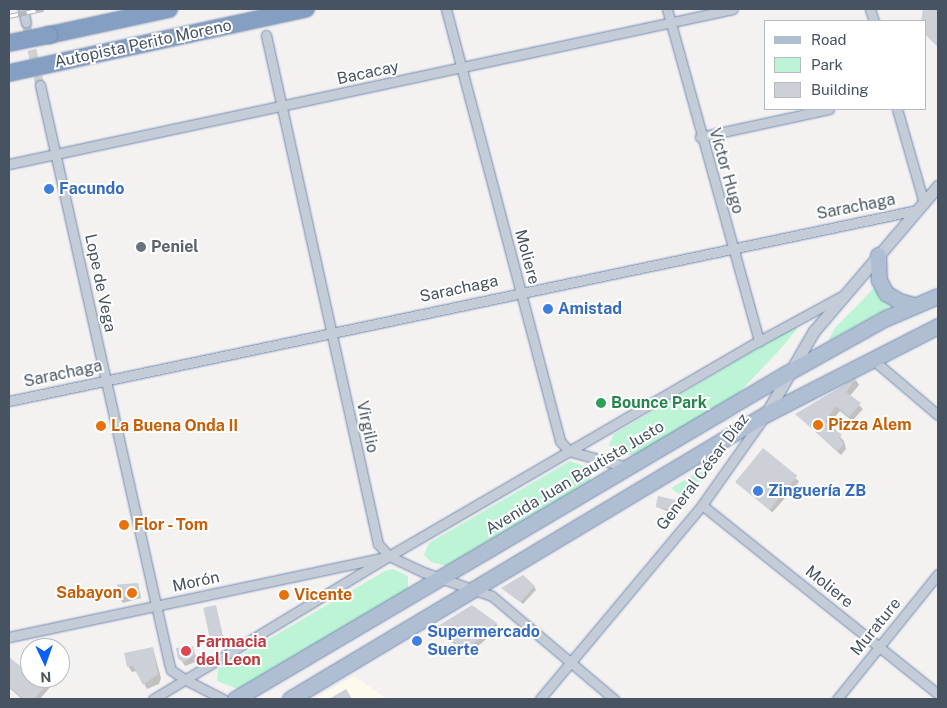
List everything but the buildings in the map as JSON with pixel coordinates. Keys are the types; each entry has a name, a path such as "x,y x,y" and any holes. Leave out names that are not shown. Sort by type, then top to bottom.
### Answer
{"highway":[{"name":"Autopista Perito Moreno","path":"9,43 169,9"},
{"name":"Autopista Perito Moreno","path":"9,73 306,9"}],"main road":[{"path":"878,255 877,272 886,293 899,301 914,305"},
{"name":"Avenida Juan Bautista Justo","path":"235,699 787,374 914,305 938,296"},
{"path":"290,699 766,414 871,358 938,326"}],"street":[{"path":"23,9 26,23"},
{"name":"Moliere","path":"446,9 560,441 569,451"},
{"name":"Víctor Hugo","path":"667,9 700,137 759,341"},
{"name":"Bacacay","path":"9,164 733,9"},
{"name":"Virgilio","path":"266,35 378,544 390,556"},
{"name":"Lope de Vega","path":"40,85 155,606 171,670 223,699"},
{"path":"700,137 825,110"},
{"path":"897,110 920,206"},
{"name":"General César Díaz","path":"540,699 702,505 766,414 787,374 842,296 938,186"},
{"name":"Sarachaga","path":"9,400 732,248 920,206"},
{"name":"Avenida Juan Bautista Justo","path":"153,699 569,451 759,341 842,296"},
{"path":"871,358 938,415"},
{"path":"569,451 628,467"},
{"name":"Moliere","path":"702,505 938,694"},
{"path":"390,556 439,579 492,596 614,699"},
{"name":"Morón","path":"9,637 390,556"},
{"name":"Murature","path":"838,699 938,574"}],"shaded area":[{"path":"354,676 388,699 314,699"}],"green space":[{"path":"876,286 890,304 888,308 828,341 835,328"},
{"path":"795,326 797,329 785,344 738,394 634,456 615,451 609,445 614,434"},
{"path":"570,461 590,468 590,481 446,566 431,562 424,555 429,543"},
{"path":"715,462 685,499 671,488"},
{"path":"393,569 408,576 408,589 238,689 217,681 218,669 385,571"}],"tunnel":[{"path":"26,23 40,85"}],"railway":[{"path":"9,16 43,9"}],"place":[{"name":"Facundo","path":"49,189"},
{"name":"Peniel","path":"141,247"},
{"name":"Amistad","path":"548,309"},
{"name":"Bounce Park","path":"601,403"},
{"name":"Pizza Alem","path":"818,425"},
{"name":"La Buena Onda II","path":"101,426"},
{"name":"Zinguería ZB","path":"758,491"},
{"name":"Flor - Tom","path":"124,525"},
{"name":"Sabayon","path":"132,593"},
{"name":"Vicente","path":"284,595"},
{"name":"Supermercado Suerte","path":"417,641"},
{"name":"Farmacia del Leon","path":"186,651"}]}
